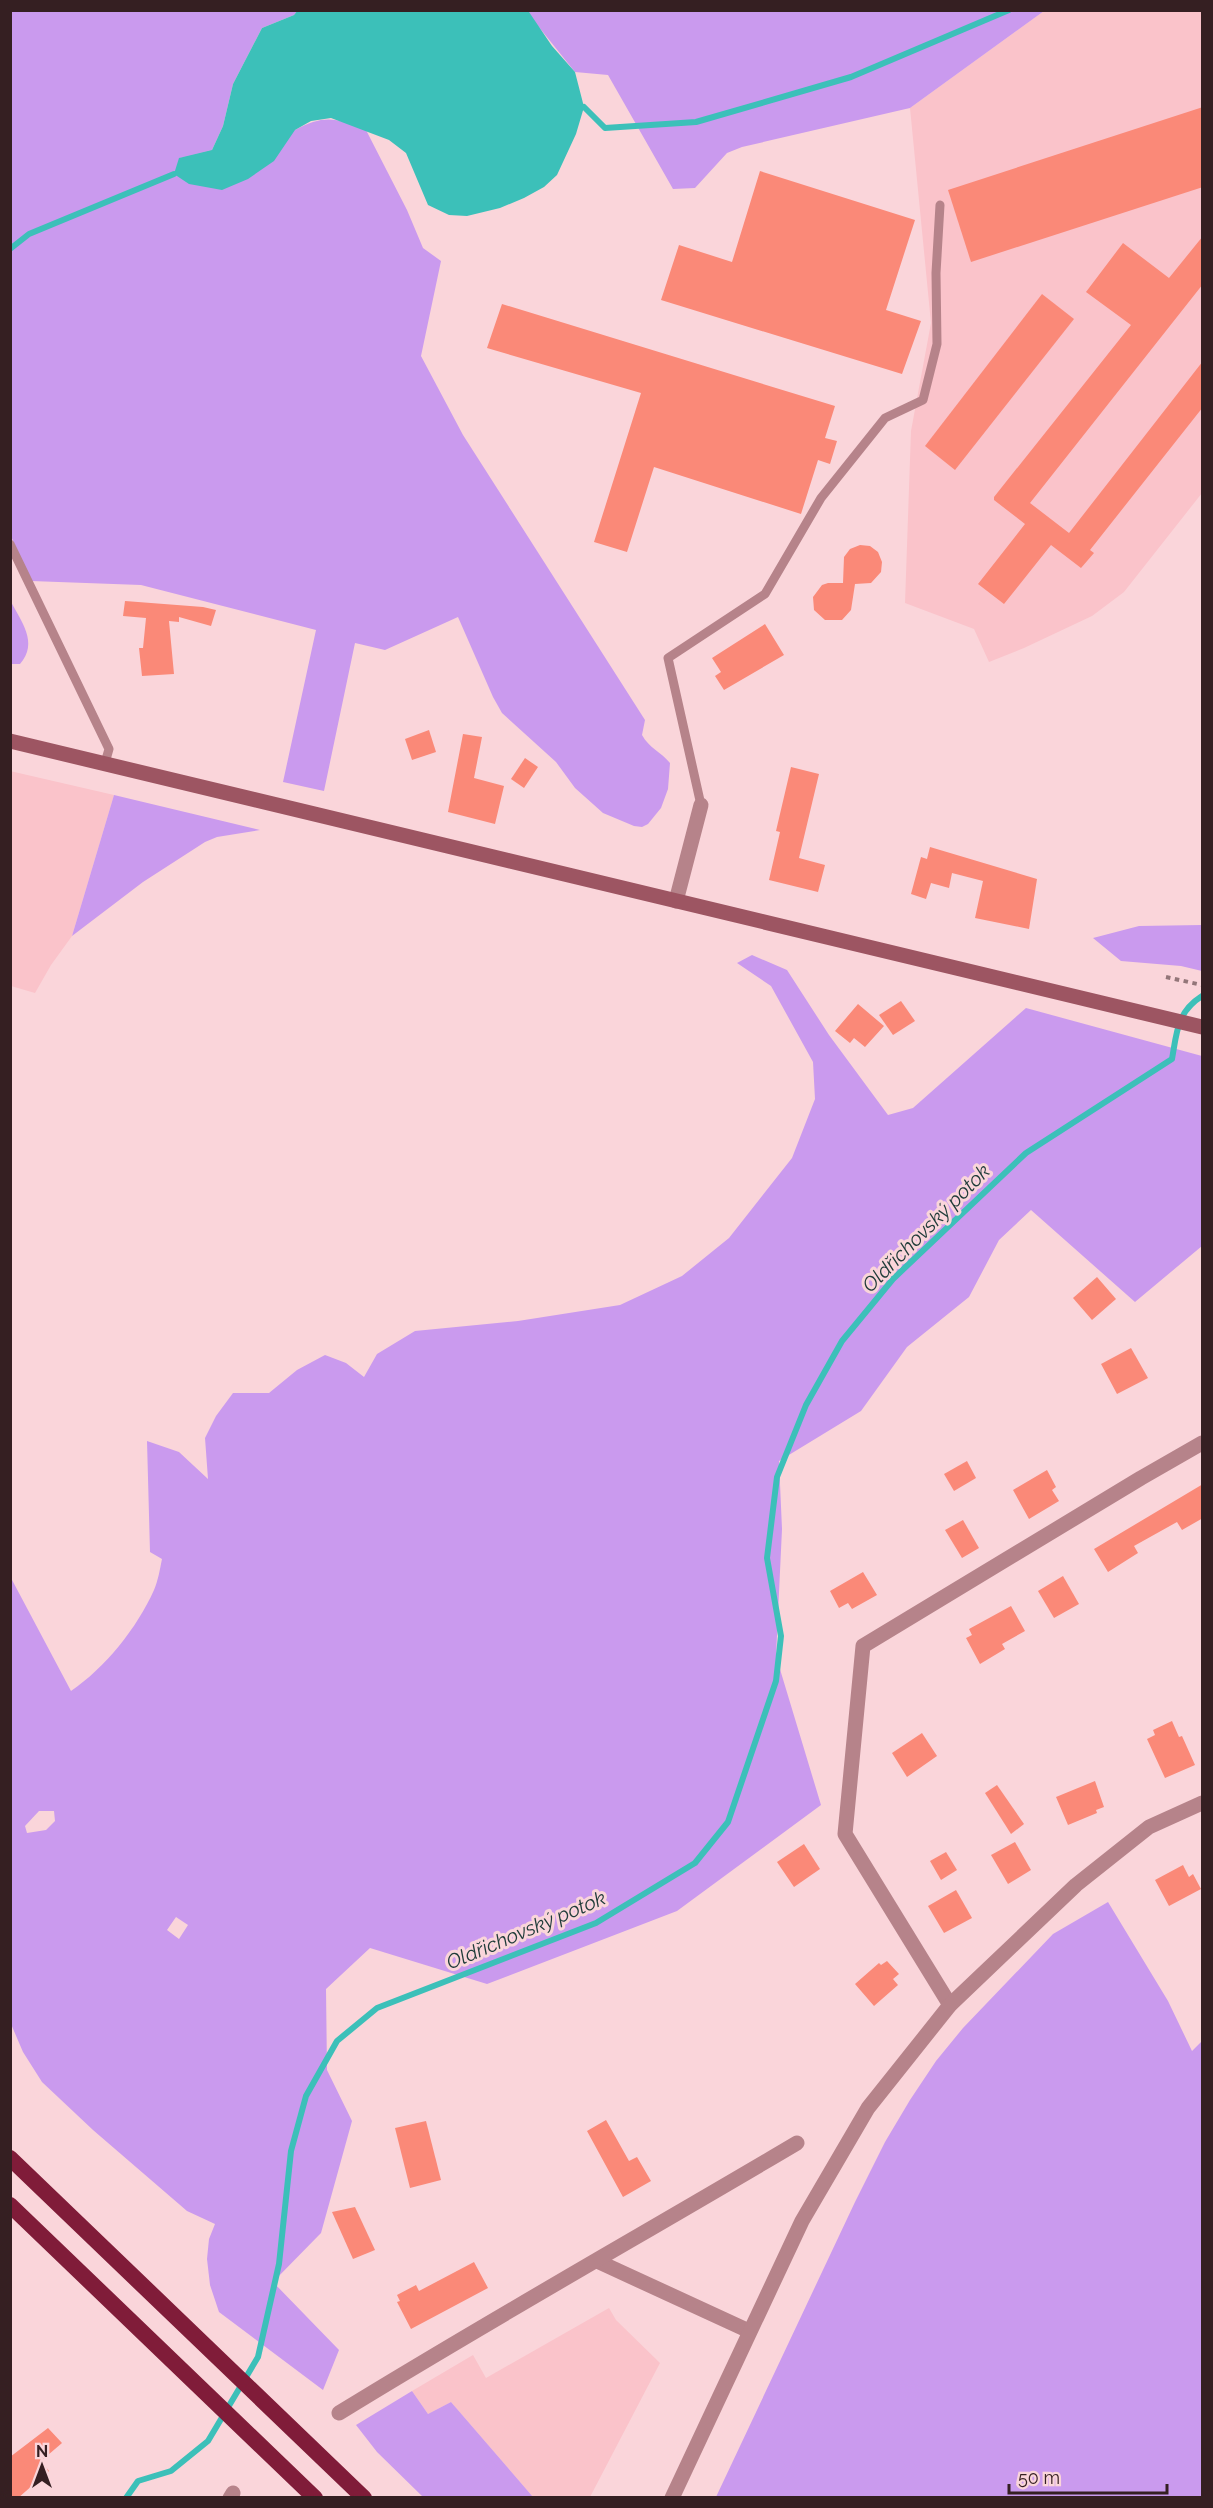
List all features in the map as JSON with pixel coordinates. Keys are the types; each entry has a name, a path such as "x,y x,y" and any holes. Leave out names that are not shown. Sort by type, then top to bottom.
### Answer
{"highway":[{"path":"10,2158 364,2498"},
{"path":"10,2205 315,2498"}],"main road":[{"path":"10,741 1203,1027"}],"street":[{"path":"676,901 701,805"},
{"path":"950,2005 845,1834 863,1646 1203,1443"},
{"path":"672,2498 748,2331 802,2221 868,2108 950,2005 1076,1885 1149,1827 1203,1803"},
{"path":"339,2413 450,2344 597,2261 797,2143"},
{"path":"597,2261 748,2331"}],"lane":[{"path":"701,805 668,658 765,594 821,498 885,418 922,400 937,344 936,273 940,205"},
{"path":"10,544 109,749 105,763"}],"path":[{"path":"1167,977 1203,985"}],"shaded area":[{"path":"10,11 298,11 294,15 262,28 233,84 223,126 212,150 180,158 295,130 323,120 347,123 366,130 407,210 423,248 441,261 421,356 463,435 645,720 642,735 670,763 668,789 661,808 648,824 642,827 634,826 603,813 575,788 556,762 502,713 458,617 385,650 355,643 324,791 283,782 316,630 141,585 31,581 10,534"},
{"path":"526,11 1044,11 910,108 742,147 727,153 695,188 673,189 608,75 575,72"},
{"path":"1044,11 1202,11 1202,493 1124,592 1092,616 989,662 974,629 905,603 911,431 931,323 910,108"},
{"path":"10,600 23,624 28,640 28,648 20,664 11,664"},
{"path":"10,771 114,795 72,936 51,965 35,993 11,986"},
{"path":"114,795 260,830 217,837 205,842 143,882 72,936"},
{"path":"1202,925 1202,971 1181,966 1121,961 1093,938 1139,926"},
{"path":"752,955 787,970 829,1035 888,1115 913,1108 1026,1008 1202,1056 1202,1246 1135,1302 1031,1210 999,1240 969,1297 907,1347 861,1411 779,1461 782,1529 776,1656 821,1805 677,1911 487,1984 370,1948 326,1989 327,2070 352,2121 321,2233 273,2282 339,2350 323,2390 219,2312 210,2285 207,2259 209,2239 215,2224 187,2211 93,2130 42,2082 23,2052 11,2024 11,1578 71,1691 96,1671 119,1646 139,1619 157,1583 162,1559 150,1552 147,1441 179,1452 208,1479 205,1438 216,1416 233,1393 269,1393 297,1370 325,1355 346,1363 364,1377 377,1354 415,1331 518,1321 620,1305 682,1276 729,1238 792,1158 815,1099 813,1062 771,986 737,963","holes":["39,1811 54,1811 55,1821 46,1830 27,1833 25,1826","176,1917 188,1925 179,1939 167,1930"]},
{"path":"1108,1902 1168,2001 1192,2051 1202,2041 1202,2497 716,2497 855,2202 885,2142 910,2100 936,2061 963,2028 1053,1934"},
{"path":"609,2308 616,2320 660,2363 590,2497 533,2497 451,2402 428,2414 412,2391 473,2355 486,2378"},
{"path":"412,2391 428,2414 451,2402 533,2497 423,2497 377,2452 356,2425"}],"water":[{"path":"298,10 529,12 552,46 575,72 584,107 576,134 557,175 544,187 500,208 467,216 449,215 428,205 406,153 389,140 331,118 311,121 295,130 274,161 248,179 222,190 189,184 174,174 179,158 212,150 223,126 233,84 262,28 294,15"}],"building":[{"path":"1203,107 1203,187 971,262 948,190"},
{"path":"760,171 915,220 886,310 921,321 902,374 661,300 679,245 732,262"},
{"path":"1203,236 1203,284 1030,503 1069,533 1203,361 1203,407 1090,550 1094,553 1081,568 1051,545 1004,604 978,584 1025,524 994,500 994,497 1131,325 1086,292 1123,243 1169,278"},
{"path":"1042,294 1074,319 955,470 925,446"},
{"path":"502,304 835,406 825,438 837,441 830,464 818,460 801,514 654,467 627,552 594,542 641,393 487,348"},
{"path":"860,545 870,546 878,552 882,562 881,572 871,583 855,584 851,610 842,620 825,620 814,610 813,597 822,585 843,583 844,557 850,549"},
{"path":"125,601 216,610 211,626 179,617 179,622 169,621 174,674 142,676 139,648 143,648 146,618 123,616"},
{"path":"765,624 784,655 724,690 715,676 721,672 712,658"},
{"path":"429,730 436,752 412,760 405,739"},
{"path":"463,734 482,737 474,778 504,786 495,824 448,812"},
{"path":"525,758 538,767 524,788 511,779"},
{"path":"791,767 819,774 799,858 825,865 818,892 769,880 780,832 776,831"},
{"path":"930,847 1037,879 1029,929 975,918 983,881 952,873 949,888 931,883 926,899 911,894 921,857 927,859"},
{"path":"901,1001 915,1021 893,1035 879,1015"},
{"path":"858,1004 884,1026 865,1047 854,1038 850,1043 835,1031"},
{"path":"1097,1277 1116,1299 1092,1320 1073,1298"},
{"path":"1131,1348 1148,1378 1117,1394 1101,1364"},
{"path":"967,1461 976,1478 954,1491 944,1474"},
{"path":"1047,1470 1056,1487 1052,1490 1059,1501 1029,1519 1013,1490"},
{"path":"1203,1484 1203,1518 1182,1530 1177,1522 1134,1546 1138,1553 1108,1572 1094,1549"},
{"path":"963,1520 979,1548 962,1558 945,1530"},
{"path":"863,1572 877,1595 852,1609 848,1603 839,1608 830,1591"},
{"path":"1063,1576 1079,1604 1054,1618 1038,1591"},
{"path":"1011,1606 1025,1631 1002,1644 1005,1649 980,1664 966,1638 972,1635 969,1629"},
{"path":"1172,1721 1179,1737 1182,1736 1195,1765 1165,1778 1147,1739 1155,1735 1153,1730"},
{"path":"922,1733 937,1756 907,1777 892,1753"},
{"path":"1095,1781 1104,1807 1096,1810 1097,1813 1068,1825 1056,1797"},
{"path":"997,1785 1024,1824 1011,1834 985,1793"},
{"path":"1015,1842 1031,1870 1008,1884 991,1855"},
{"path":"804,1844 820,1869 794,1887 777,1862"},
{"path":"946,1852 957,1870 941,1880 930,1861"},
{"path":"1183,1865 1189,1877 1193,1874 1201,1889 1169,1906 1155,1880"},
{"path":"956,1890 972,1918 944,1933 928,1906"},
{"path":"887,1961 899,1974 893,1979 898,1985 874,2006 855,1984 879,1963 881,1965"},
{"path":"606,2120 629,2161 637,2157 651,2181 623,2197 587,2131"},
{"path":"426,2121 441,2180 410,2188 395,2128"},
{"path":"355,2207 375,2250 353,2259 332,2212"},
{"path":"474,2262 488,2288 411,2329 397,2302 400,2301 397,2295 416,2285 419,2291"},
{"path":"48,2428 62,2443 41,2461 49,2471 18,2498 10,2498 10,2457"}],"waterway":[{"path":"584,107 605,128 696,122 851,77 1009,10"},
{"path":"10,249 29,234 174,174"},
{"name":"Oldřichovský potok","path":"126,2498 138,2481 171,2471 208,2441 258,2357 279,2264 291,2151 306,2096 337,2041 377,2008 596,1923 695,1863 728,1822 776,1681 781,1636 767,1558 777,1477 806,1405 842,1341 893,1279 1026,1153 1172,1059 1177,1031 1183,1016 1187,1009 1202,996"}]}
